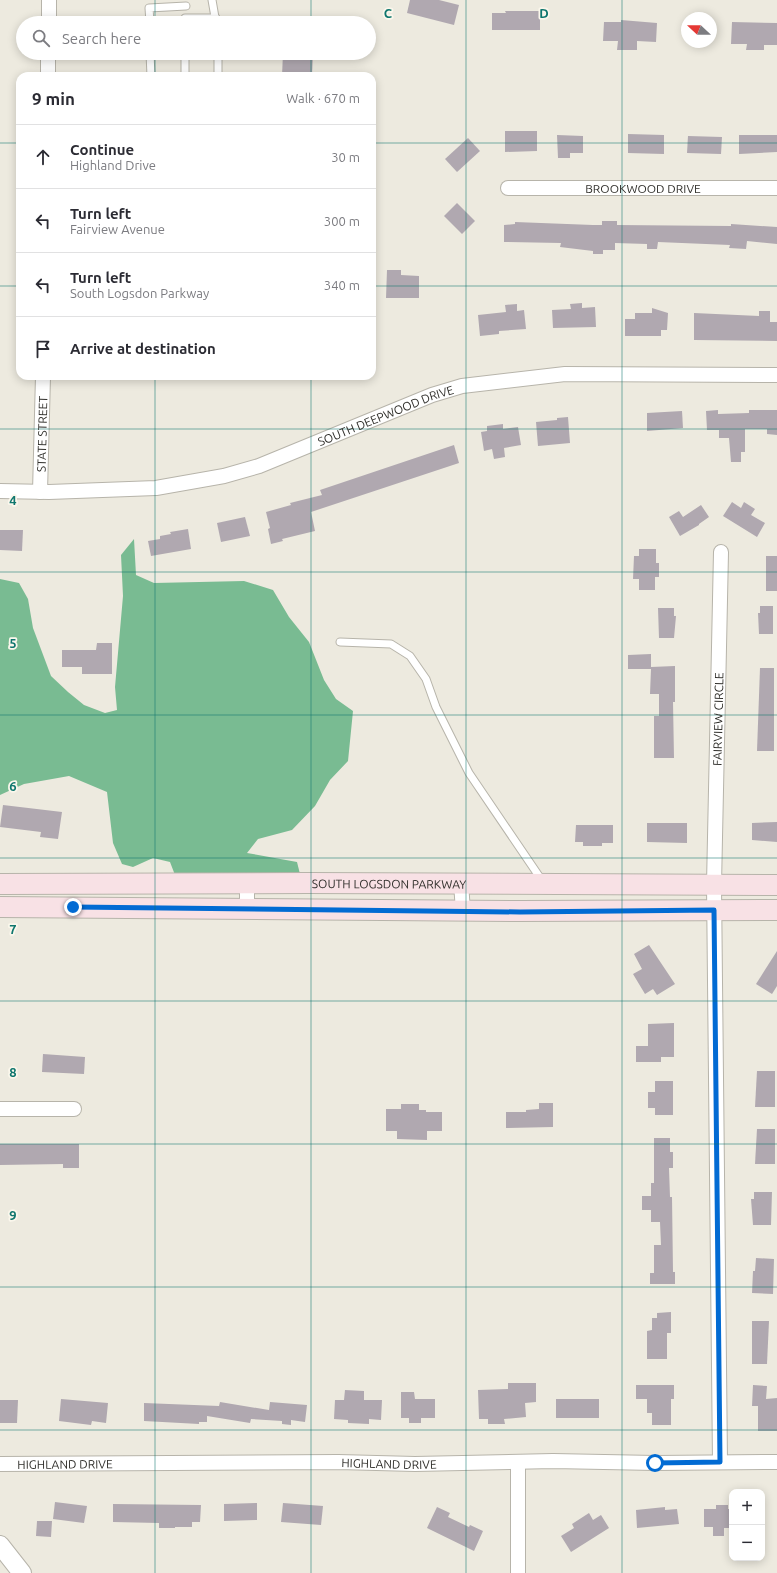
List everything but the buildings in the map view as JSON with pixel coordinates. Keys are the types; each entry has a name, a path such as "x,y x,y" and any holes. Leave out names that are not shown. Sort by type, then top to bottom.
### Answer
{"main road":[{"name":"SOUTH LOGSDON PARKWAY","path":"0,884 461,883 777,885"},
{"path":"0,907 463,911 777,910"}],"street":[{"path":"49,0 49,16"},
{"path":"48,60 48,72"},
{"name":"BROOKWOOD DRIVE","path":"508,188 777,188"},
{"name":"SOUTH DEEPWOOD DRIVE","path":"0,491 40,492 156,488 224,476 259,466 432,395 462,386 565,374 777,376"},
{"name":"STATE STREET","path":"40,492 43,380"},
{"name":"FAIRVIEW CIRCLE","path":"720,1462 714,885 722,552"},
{"path":"461,883 463,911"},
{"path":"247,884 247,908"},
{"path":"0,1109 74,1109"},
{"path":"518,1462 518,1573"},
{"name":"HIGHLAND DRIVE","path":"0,1464 777,1462"},
{"path":"0,1545 22,1573"}],"lane":[{"path":"212,0 215,16"},
{"path":"150,16 149,8 187,3 186,16"},
{"path":"150,60 151,72"},
{"path":"185,60 185,72"},
{"path":"218,60 218,72"},
{"path":"340,642 391,644 410,656 426,679 436,707 469,773 544,884"}],"green space":[{"path":"134,539 136,575 154,583 244,581 273,590 289,617 309,642 324,680 336,699 353,711 348,761 330,780 315,806 292,830 258,839 247,853 297,862 300,874 175,875 170,862 153,858 133,867 122,864 113,843 107,792 69,776 24,784 0,795 0,579 19,583 28,599 33,628 51,676 84,705 105,713 117,710 115,687 123,596 121,555"}],"route":[{"path":"73,907 520,912 714,910 720,1462 655,1463"}]}
